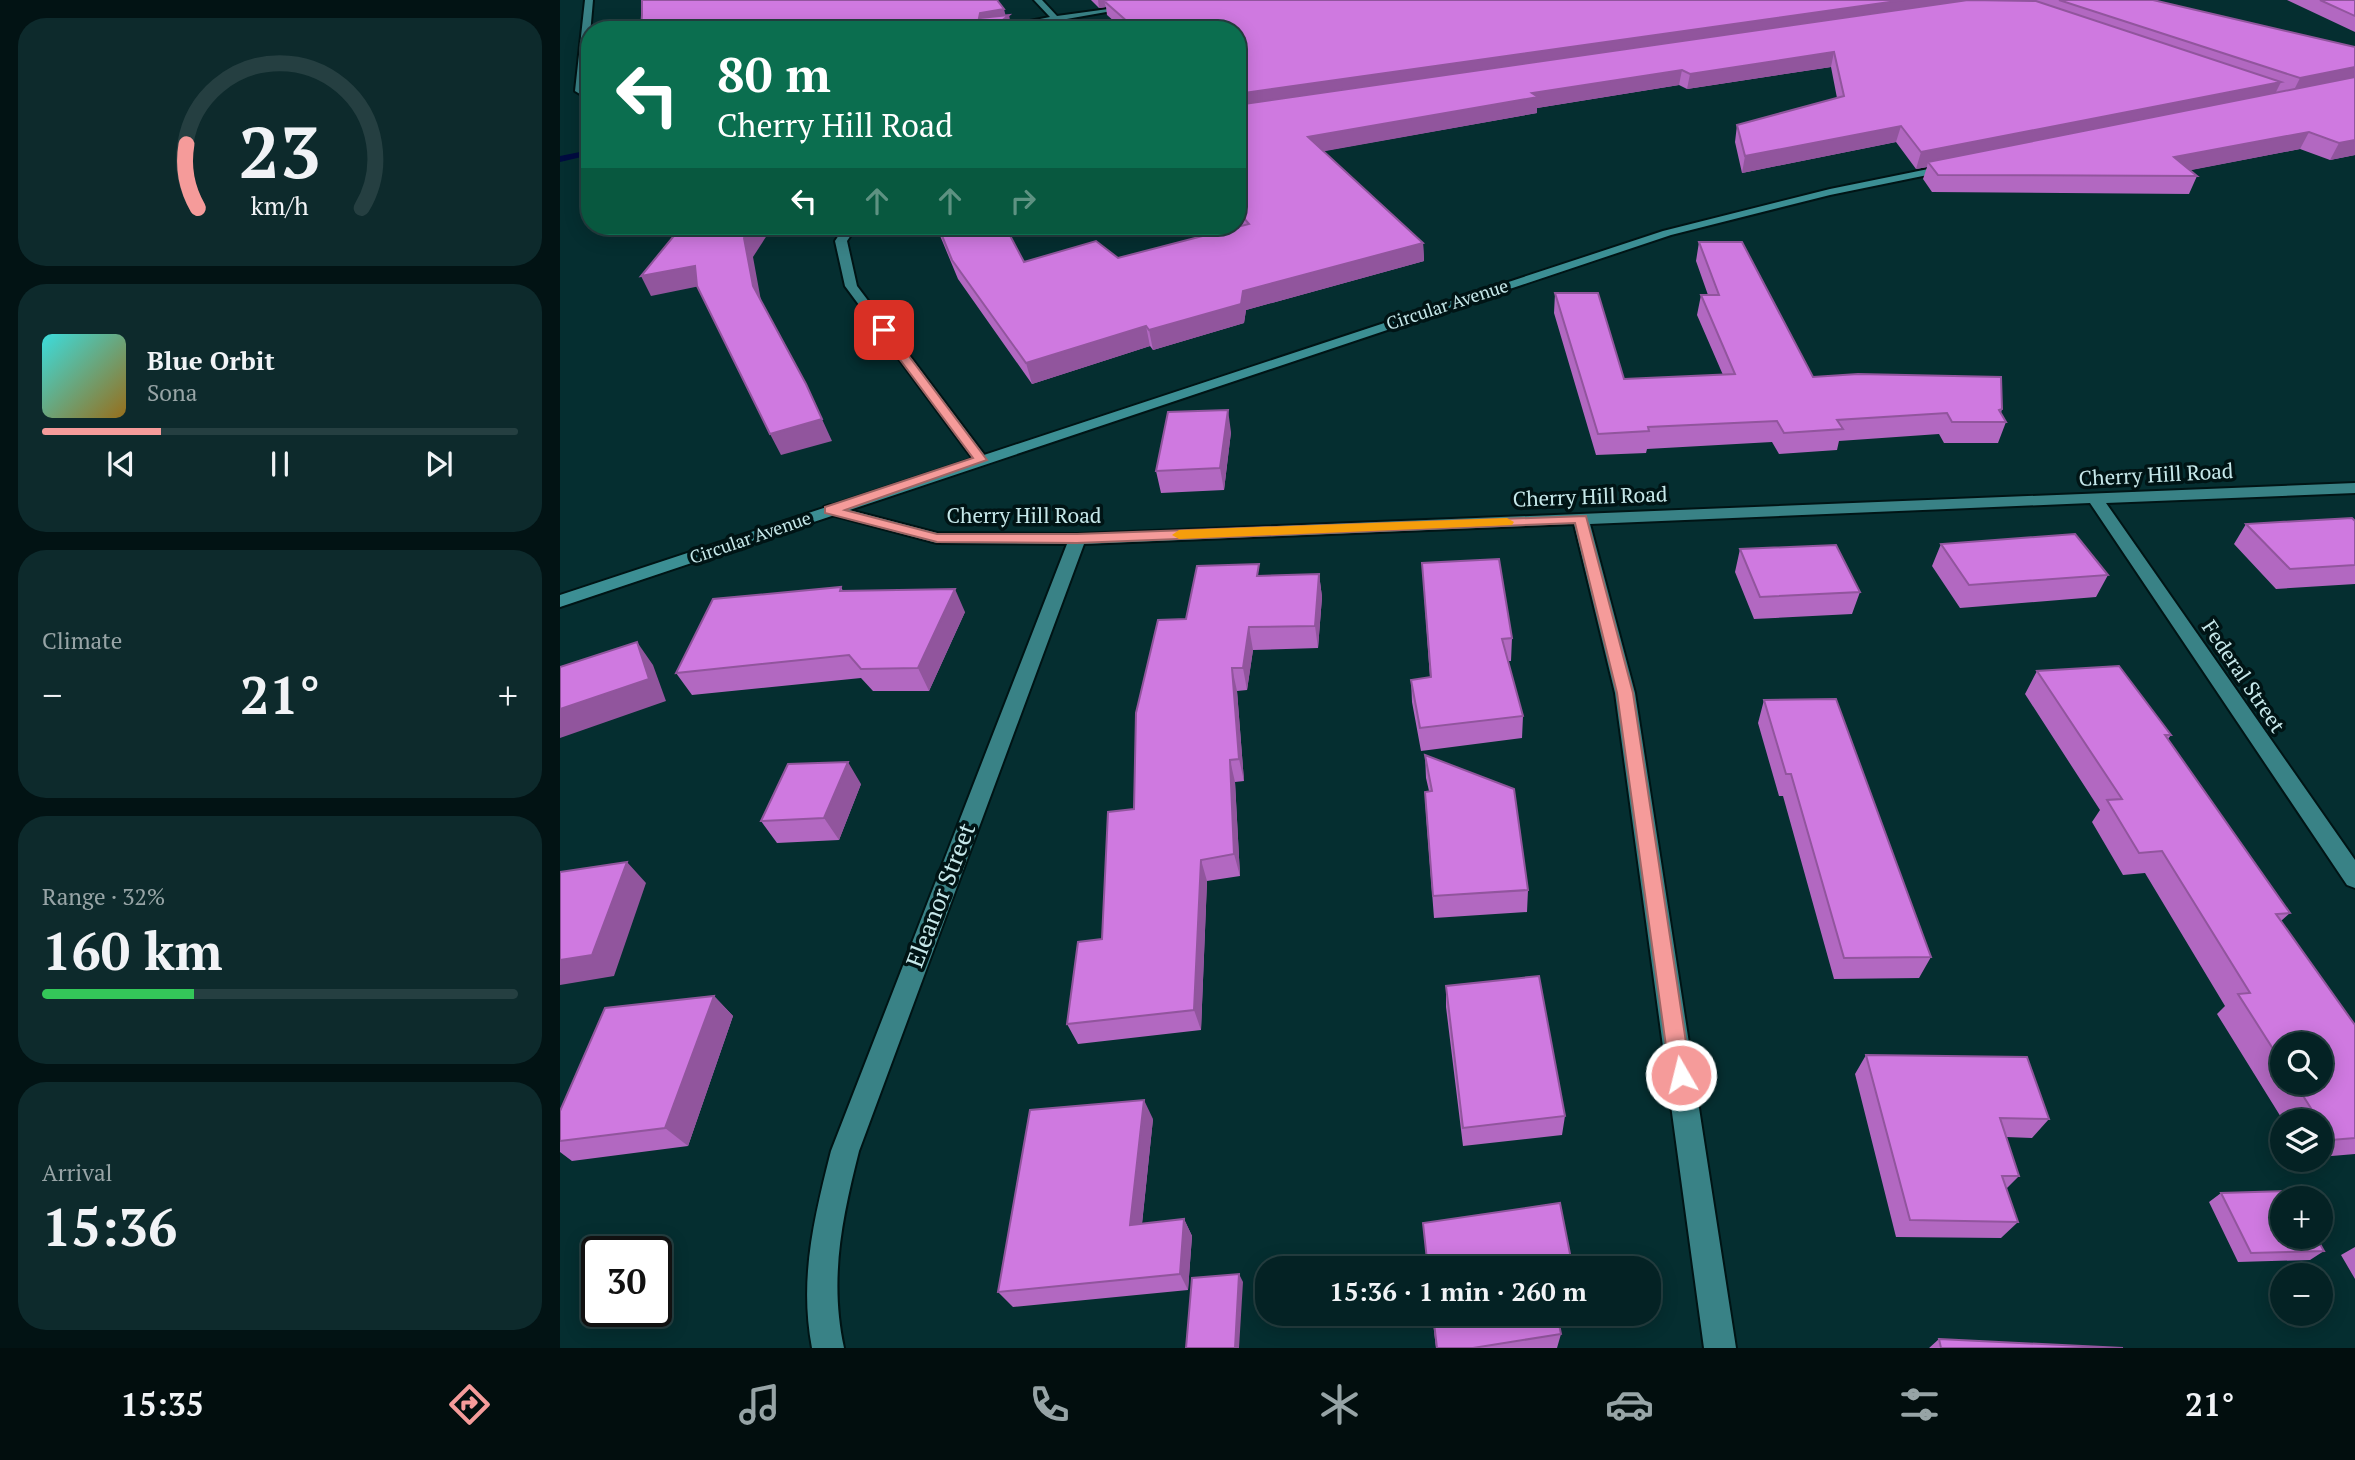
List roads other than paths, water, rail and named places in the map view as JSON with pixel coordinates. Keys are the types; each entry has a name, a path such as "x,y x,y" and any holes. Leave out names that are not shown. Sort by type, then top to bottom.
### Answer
{"main road":[{"name":"Circular Avenue","path":"560,600 1667,233 1830,192 1967,164"}],"street":[{"path":"587,21 589,0"},
{"path":"1038,0 1056,19"},
{"path":"1044,21 1170,0"},
{"path":"845,235 841,241 851,286 981,460"},
{"name":"Cherry Hill Road","path":"830,510 937,538 1077,539 2355,488"},
{"name":"Federal Street","path":"2096,500 2355,878"},
{"path":"1581,519 1625,693 1720,1348"},
{"name":"Eleanor Street","path":"828,1348 823,1328 820,1255 845,1151 877,1058 1077,539"}],"waterway":[{"path":"560,159 581,154"}]}
